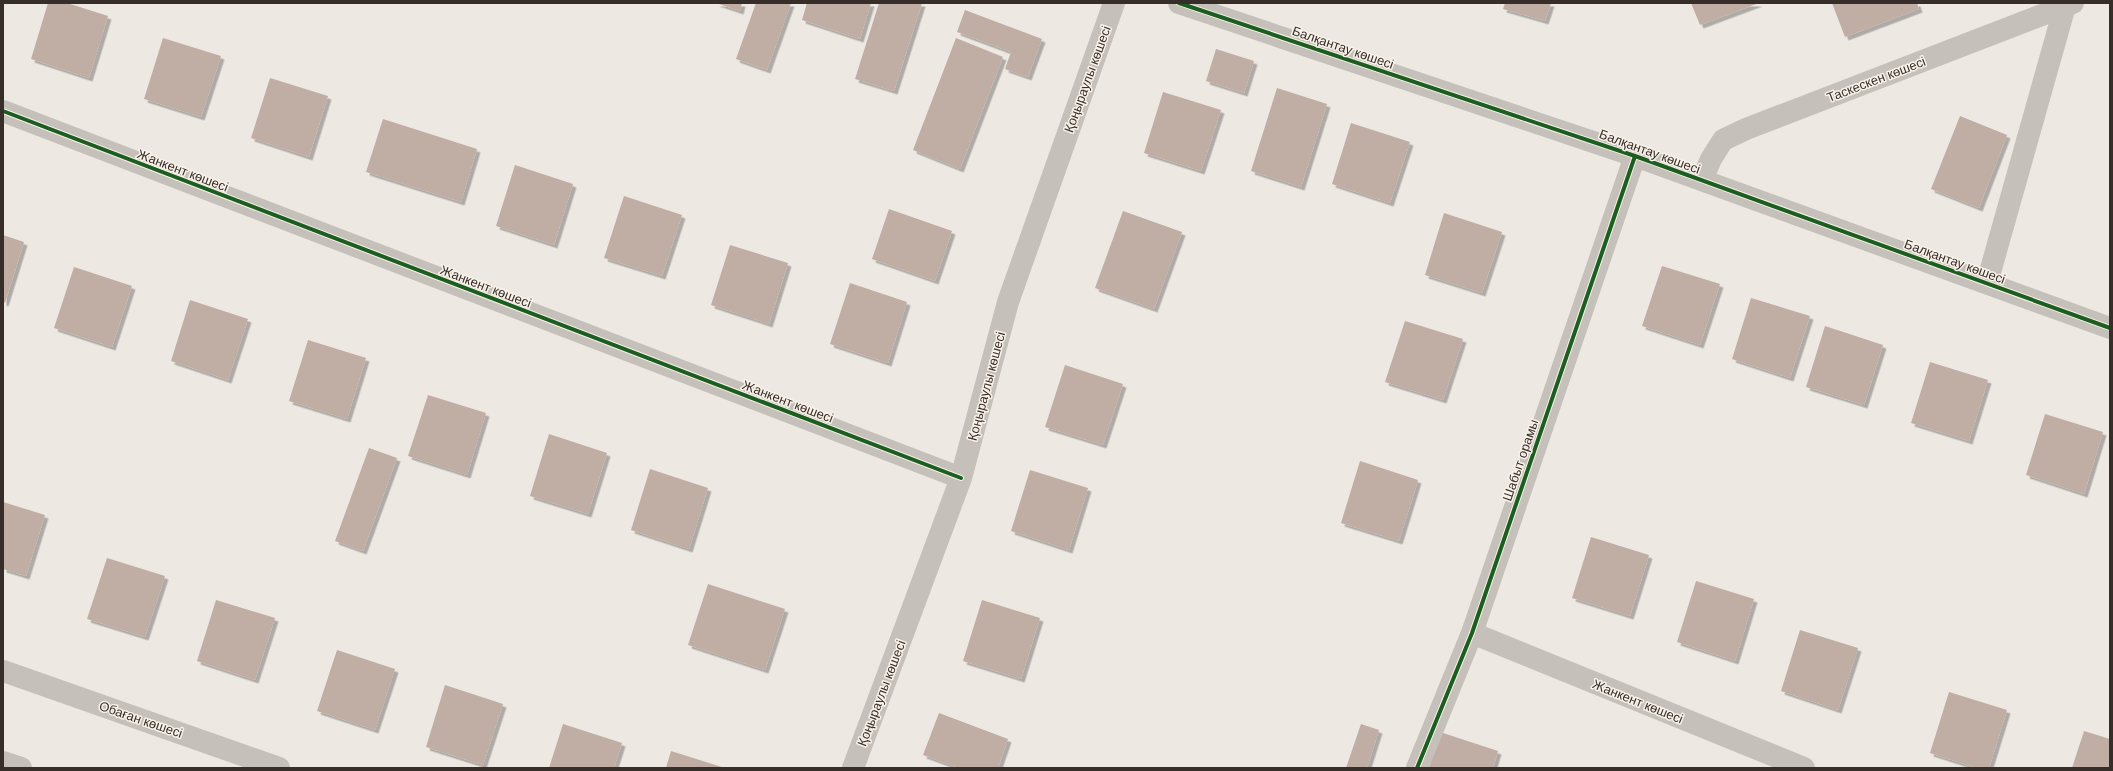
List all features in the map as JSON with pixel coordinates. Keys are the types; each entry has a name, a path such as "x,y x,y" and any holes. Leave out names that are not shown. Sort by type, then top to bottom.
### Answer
{"street":[{"name":"Қоңыраулы көшесі","path":"853,768 961,478 1008,302 1114,3"},
{"name":"Балқантау көшесі","path":"1179,3 1635,156 2110,328"},
{"name":"Таскескен көшесі","path":"1702,180 1710,159 1723,140 1746,129 2069,5"},
{"path":"1987,283 2069,5"},
{"name":"Жанкент көшесі","path":"3,111 961,478"},
{"name":"Шабыт орамы","path":"1417,768 1472,633 1635,156"},
{"name":"Жанкент көшесі","path":"1472,633 1804,768"},
{"name":"Обаған көшесі","path":"3,671 279,768"},
{"path":"3,762 21,768"}],"building":[{"path":"48,3 67,3 108,16 89,78 31,59"},
{"path":"716,3 742,3 740,11"},
{"path":"756,3 791,3 767,70 736,59"},
{"path":"807,3 871,3 860,39 802,20"},
{"path":"879,3 922,3 894,91 855,79"},
{"path":"1505,3 1551,3 1545,21 1503,9"},
{"path":"1691,3 1759,3 1700,25"},
{"path":"1832,3 1917,3 1919,9 1845,37"},
{"path":"965,10 1042,39 1028,77 1005,69 1011,52 957,32"},
{"path":"163,38 221,56 201,117 144,99"},
{"path":"956,38 1003,57 960,169 913,150"},
{"path":"1216,49 1254,61 1244,93 1206,81"},
{"path":"270,78 328,96 309,157 251,138"},
{"path":"1277,88 1327,104 1301,187 1251,171"},
{"path":"1163,92 1221,110 1201,171 1144,153"},
{"path":"1960,116 2007,135 1979,208 1931,189"},
{"path":"383,119 477,149 461,202 366,172"},
{"path":"1351,123 1410,142 1390,203 1332,184"},
{"path":"515,165 573,184 554,245 496,226"},
{"path":"624,196 682,215 662,276 604,258"},
{"path":"889,209 952,231 935,281 872,259"},
{"path":"1123,211 1182,232 1154,309 1095,288"},
{"path":"1444,213 1502,232 1482,293 1425,275"},
{"path":"3,235 24,242 5,303 3,302"},
{"path":"730,245 788,263 769,324 711,305"},
{"path":"1662,266 1720,284 1700,345 1642,326"},
{"path":"74,267 132,286 112,347 54,328"},
{"path":"850,283 907,302 888,363 830,344"},
{"path":"1751,298 1810,316 1790,378 1732,359"},
{"path":"190,300 248,319 228,380 171,361"},
{"path":"1405,321 1463,339 1443,400 1385,382"},
{"path":"1825,326 1883,345 1864,405 1806,387"},
{"path":"308,340 366,358 347,419 289,401"},
{"path":"1930,362 1988,380 1969,441 1911,423"},
{"path":"1065,365 1123,384 1103,445 1045,427"},
{"path":"428,395 486,413 467,475 408,456"},
{"path":"2045,414 2103,432 2084,494 2026,475"},
{"path":"549,434 607,453 588,514 530,496"},
{"path":"369,448 397,458 363,551 335,541"},
{"path":"1360,461 1418,480 1399,541 1341,523"},
{"path":"650,469 708,488 689,549 631,530"},
{"path":"1030,470 1088,488 1069,550 1011,531"},
{"path":"3,502 45,515 26,576 3,569"},
{"path":"1591,537 1649,555 1630,616 1572,598"},
{"path":"107,558 165,576 145,637 87,619"},
{"path":"1696,581 1754,599 1735,661 1677,642"},
{"path":"708,584 785,609 765,670 688,645"},
{"path":"216,600 275,618 255,680 197,661"},
{"path":"982,600 1040,618 1021,679 963,661"},
{"path":"1800,630 1858,648 1838,710 1781,691"},
{"path":"337,650 395,669 375,730 317,711"},
{"path":"445,685 503,704 483,765 426,747"},
{"path":"1949,692 2007,710 1989,768 1977,768 1930,753"},
{"path":"939,713 1008,739 998,768 959,768 923,755"},
{"path":"563,724 622,743 614,768 549,768"},
{"path":"1361,724 1379,730 1367,768 1346,768"},
{"path":"2084,731 2110,739 2110,768 2072,768"},
{"path":"1440,732 1498,751 1493,768 1429,768"},
{"path":"671,751 725,768 666,768"}],"cycle path":[{"path":"1179,3 1635,156 2110,328"},
{"path":"3,111 961,478"},
{"path":"1417,768 1472,633 1635,156"}]}
